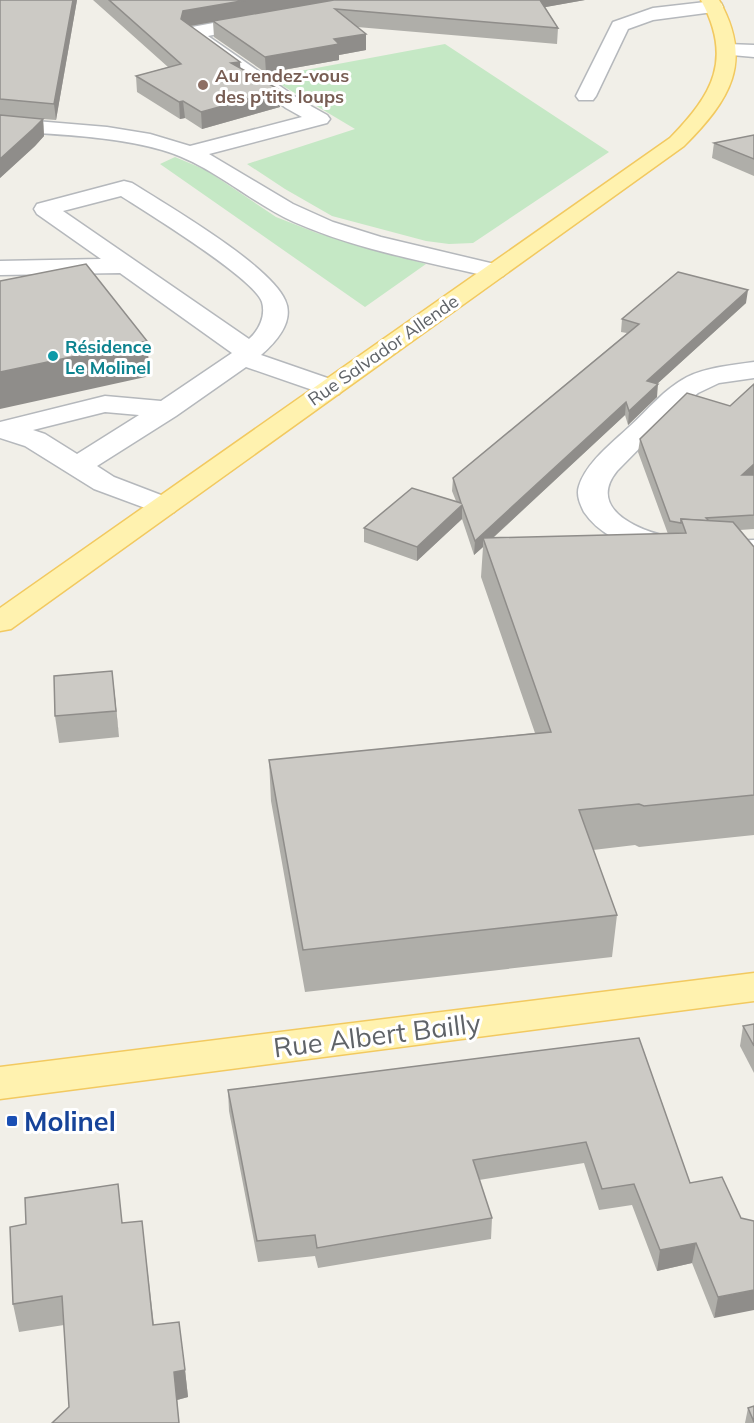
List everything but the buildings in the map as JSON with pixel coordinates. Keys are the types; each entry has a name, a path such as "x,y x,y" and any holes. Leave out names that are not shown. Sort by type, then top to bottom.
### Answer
{"main road":[{"path":"712,3 725,32 727,50"},
{"name":"Rue Salvador Allende","path":"0,622 663,152 691,129 709,106 722,82 727,50"},
{"name":"Rue Albert Bailly","path":"0,1083 754,987"}],"street":[{"path":"586,96 620,26 630,20 712,3"},
{"path":"190,152 320,119 293,104 192,33 274,18"},
{"path":"727,50 754,51"},
{"path":"0,124 123,136 190,152 228,171 261,196 303,218 357,236 495,271"},
{"path":"78,466 167,410 245,354 268,333 275,315 273,298 252,274 124,188 45,208 245,354 330,388"},
{"path":"0,268 126,266"},
{"path":"754,370 715,376 687,388 635,436 601,473 593,486 593,503 602,517 646,542 700,551 754,549"},
{"path":"2,430 105,404 167,410"},
{"path":"2,430 35,440 104,483 164,506"}],"green space":[{"path":"445,44 609,152 473,243 449,244 426,241 332,216 247,164 355,129 268,77"},
{"path":"175,157 206,170 276,217 317,233 426,264 365,307 160,164"}],"place":[{"name":"Au rendez-vous des p'tits loups","path":"203,85"},
{"name":"Résidence Le Molinel","path":"53,356"},
{"name":"Molinel","path":"12,1121"}]}
